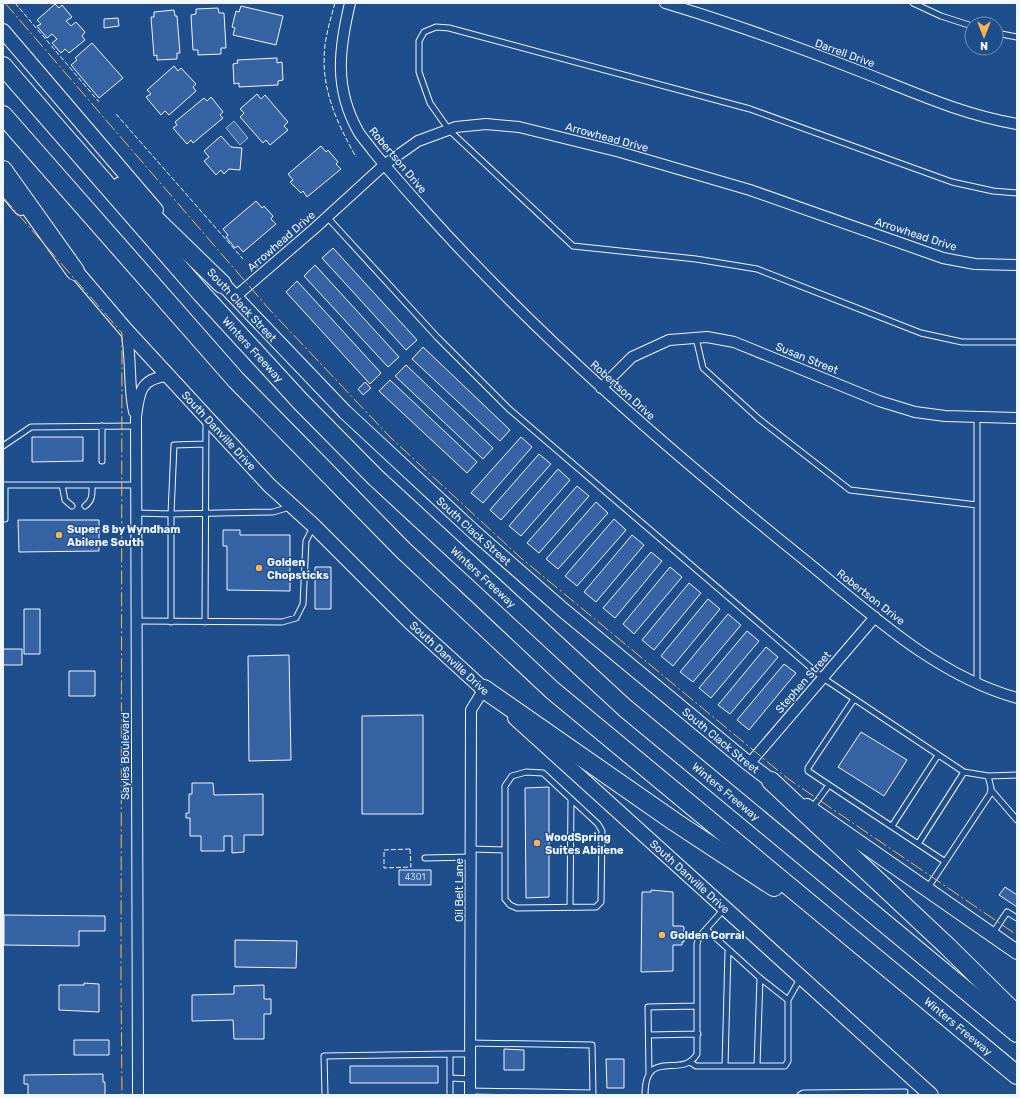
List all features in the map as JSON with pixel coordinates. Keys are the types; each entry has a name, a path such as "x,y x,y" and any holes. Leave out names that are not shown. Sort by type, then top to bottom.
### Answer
{"highway":[{"name":"Winters Freeway","path":"3,66 207,299 301,402 375,477 625,708 1017,1033"},
{"path":"35,103 222,284"},
{"name":"Winters Freeway","path":"3,115 236,380 403,550 552,690 1017,1074"},
{"path":"3,170 76,271"},
{"path":"484,689 675,822 849,936"},
{"path":"771,781 947,946 1017,1015"}],"main road":[{"name":"South Clack Street","path":"3,31 155,209 222,284 350,417 474,532 569,615 749,764 771,781 1017,952"},
{"name":"South Danville Drive","path":"3,187 126,330 269,485 313,525 409,621 559,760 931,1095"}],"street":[{"name":"Robertson Drive","path":"350,3 342,37 340,62 342,86 347,108 359,133 384,165 474,265 601,388 734,503 875,617 929,657 977,684 998,693 1017,698"},
{"name":"Darrell Drive","path":"665,3 855,69 950,106 995,120 1017,124"},
{"name":"Arrowhead Drive","path":"235,297 384,165 418,142 456,127 486,124 519,127 620,152 750,190 943,258 975,264 1017,264"},
{"name":"Sayles Boulevard","path":"126,330 130,351 131,397 136,422"},
{"name":"Susan Street","path":"601,388 632,357 669,340 707,337 734,342 879,401 915,412 945,416 1017,418"},
{"name":"Sayles Boulevard","path":"138,1095 136,422 140,393 144,385 156,377 168,376"},
{"name":"Stephen Street","path":"749,764 875,617"},
{"name":"Oil Belt Lane","path":"470,1093 471,710 484,689"}],"lane":[{"path":"913,3 941,16 964,23"},
{"path":"1017,193 993,192 952,182 750,109 449,28 436,27 424,32 419,41 419,72 430,103 449,130 573,246 696,259 757,269 921,333 962,342 1017,342"},
{"path":"1004,35 1017,37"},
{"path":"327,217 437,338 509,408 822,678 964,772 988,776 1017,775"},
{"path":"696,338 703,368 759,419 850,490 978,505"},
{"path":"977,684 978,417"},
{"path":"205,622 206,418"},
{"path":"3,446 31,427 102,426 136,422"},
{"path":"102,426 102,461"},
{"path":"171,622 171,514 174,445 206,444"},
{"path":"3,519 5,519 4,485 136,485"},
{"path":"62,485 65,500 72,506"},
{"path":"85,506 90,503 92,498 92,485"},
{"path":"136,513 205,514 273,512 293,506"},
{"path":"136,621 282,622 296,618 303,604 306,541 313,525"},
{"path":"854,699 808,768 808,771 944,861"},
{"path":"892,826 938,755"},
{"path":"526,772 543,773 571,798 598,824 602,832 601,902 596,907 516,908 510,905 505,898 506,786 512,776 526,772"},
{"path":"918,844 964,772"},
{"path":"988,776 991,790 1017,820"},
{"path":"812,809 828,785"},
{"path":"927,890 944,861 991,790"},
{"path":"570,907 571,798"},
{"path":"425,858 505,850"},
{"path":"650,1073 658,1066 686,1064 690,1062 697,1054 697,944 699,937 724,909"},
{"path":"992,935 1007,912 1017,918"},
{"path":"706,929 760,978 788,1000"},
{"path":"725,1066 728,950"},
{"path":"757,1066 760,978"},
{"path":"690,1062 696,1066 785,1066 788,1061 788,1000 801,978"},
{"path":"645,1095 645,1086 650,1073 648,1007 697,1006"},
{"path":"649,1035 698,1034"},
{"path":"470,1042 592,1045 593,1094 470,1093"},
{"path":"450,1054 450,1095"},
{"path":"325,1095 324,1056 470,1054"},
{"path":"450,1078 470,1079"},
{"path":"800,1095 804,1093 905,1094 913,1079"}],"water":[{"path":"234,121 248,138 240,145 226,128"}],"building":[{"path":"55,4 59,8 62,5 72,17 66,21 71,26 76,22 85,32 82,36 85,40 69,53 65,49 61,53 52,43 57,39 52,34 47,38 37,26 41,24 37,20"},
{"path":"241,6 283,16 276,45 233,35 235,28 232,27 236,11 239,12"},
{"path":"218,8 219,13 224,13 226,48 221,48 221,54 198,55 198,50 193,50 191,15 196,14 196,9"},
{"path":"174,10 175,16 177,16 180,53 177,53 177,59 157,60 157,55 154,56 151,17 154,17 154,12"},
{"path":"118,18 119,26 104,28 104,19"},
{"path":"92,43 123,78 99,98 71,65 77,60 75,58"},
{"path":"277,58 277,63 282,62 283,80 278,81 278,85 239,87 239,83 234,84 233,64 238,63 237,60"},
{"path":"174,66 178,71 181,68 196,84 193,87 196,91 169,115 165,111 161,115 146,97 151,94 147,90"},
{"path":"257,94 261,99 265,95 288,122 284,126 288,130 270,145 266,140 263,143 240,117 244,113 240,109"},
{"path":"211,97 223,112 220,115 223,118 193,143 191,140 187,144 173,128 177,125 175,122 204,98 207,101"},
{"path":"221,136 231,147 242,148 240,170 229,169 224,174 221,170 216,175 204,161 209,157 204,151"},
{"path":"321,146 326,152 328,150 338,162 336,164 341,169 307,197 303,191 301,193 290,182 293,180 288,174"},
{"path":"256,201 262,208 264,206 273,216 271,219 276,224 243,252 238,246 235,248 226,237 228,235 223,229"},
{"path":"333,248 417,340 406,350 322,258"},
{"path":"315,265 399,357 388,367 304,276"},
{"path":"297,281 381,373 370,384 286,292"},
{"path":"423,347 510,430 500,441 412,359"},
{"path":"406,365 493,448 483,459 395,376"},
{"path":"390,380 477,462 467,473 379,391"},
{"path":"365,382 371,388 363,395 358,389"},
{"path":"32,437 83,437 83,461 32,462"},
{"path":"521,437 532,447 483,503 471,493"},
{"path":"539,454 551,464 501,520 490,510"},
{"path":"558,469 570,480 521,536 509,526"},
{"path":"577,486 589,496 539,553 527,543"},
{"path":"596,502 608,513 558,569 546,559"},
{"path":"614,519 626,530 577,586 565,576"},
{"name":"Super 8 by Wyndham Abilene South","path":"18,520 99,520 99,551 19,552"},
{"name":"Golden Chopsticks","path":"223,530 240,530 240,535 290,535 290,591 227,590 227,546 223,546"},
{"path":"632,535 644,545 596,602 584,592"},
{"path":"651,552 662,561 615,618 603,608"},
{"path":"315,567 331,567 331,609 315,609"},
{"path":"670,567 682,577 634,634 623,624"},
{"path":"689,583 701,593 654,650 642,640"},
{"path":"708,599 720,609 673,666 661,656"},
{"path":"24,609 40,609 40,654 24,654"},
{"path":"728,614 741,625 693,682 680,672"},
{"path":"747,631 759,641 711,698 699,688"},
{"path":"766,647 778,657 730,714 718,705"},
{"path":"3,649 22,649 22,665 3,665"},
{"path":"289,655 291,760 249,761 248,656"},
{"path":"784,664 796,673 749,730 737,720"},
{"path":"69,671 95,671 95,696 69,696"},
{"path":"423,715 423,814 362,814 362,716"},
{"path":"861,732 907,760 884,796 838,767"},
{"path":"192,783 213,783 214,795 263,794 263,835 244,835 244,852 232,853 232,836 224,836 224,851 201,851 201,836 190,836 190,818 186,818 186,813 189,813 189,794 192,794"},
{"name":"WoodSpring Suites Abilene","path":"549,787 549,897 526,898 525,788"},
{"path":"399,870 431,870 431,885 399,885"},
{"path":"1005,887 1017,895 1017,907 999,895"},
{"name":"Golden Corral","path":"651,890 673,892 673,926 684,927 684,942 682,942 682,945 673,945 673,971 641,972 642,892 651,892"},
{"path":"4,915 105,916 105,931 79,931 79,946 4,945"},
{"path":"235,940 297,941 296,968 235,967"},
{"path":"84,983 99,984 99,1012 59,1010 59,985 84,985"},
{"path":"264,985 264,999 271,999 271,1014 264,1014 264,1039 234,1039 233,1020 192,1021 192,995 234,994 234,986"},
{"path":"74,1040 109,1040 109,1055 74,1055"},
{"path":"504,1049 524,1050 524,1070 504,1070"},
{"path":"606,1059 624,1059 624,1088 607,1088"},
{"path":"350,1066 438,1066 438,1083 350,1083"},
{"path":"103,1074 103,1082 105,1082 105,1095 28,1095 28,1084 24,1084 24,1075"}],"fence":[{"path":"15,3 99,102"},
{"path":"335,3 325,45 325,75 327,89 336,117 356,157"},
{"path":"116,114 243,259"},
{"path":"410,849 411,867 384,868 384,850 410,849"}],"power":[{"path":"5,3 269,309 391,438 521,558 787,778 1017,935"},
{"path":"3,197 122,333 122,1095"}],"place":[{"name":"Super 8 by Wyndham Abilene South","path":"59,535"},
{"name":"Golden Chopsticks","path":"259,568"},
{"name":"WoodSpring Suites Abilene","path":"537,843"},
{"name":"Golden Corral","path":"662,935"}]}
